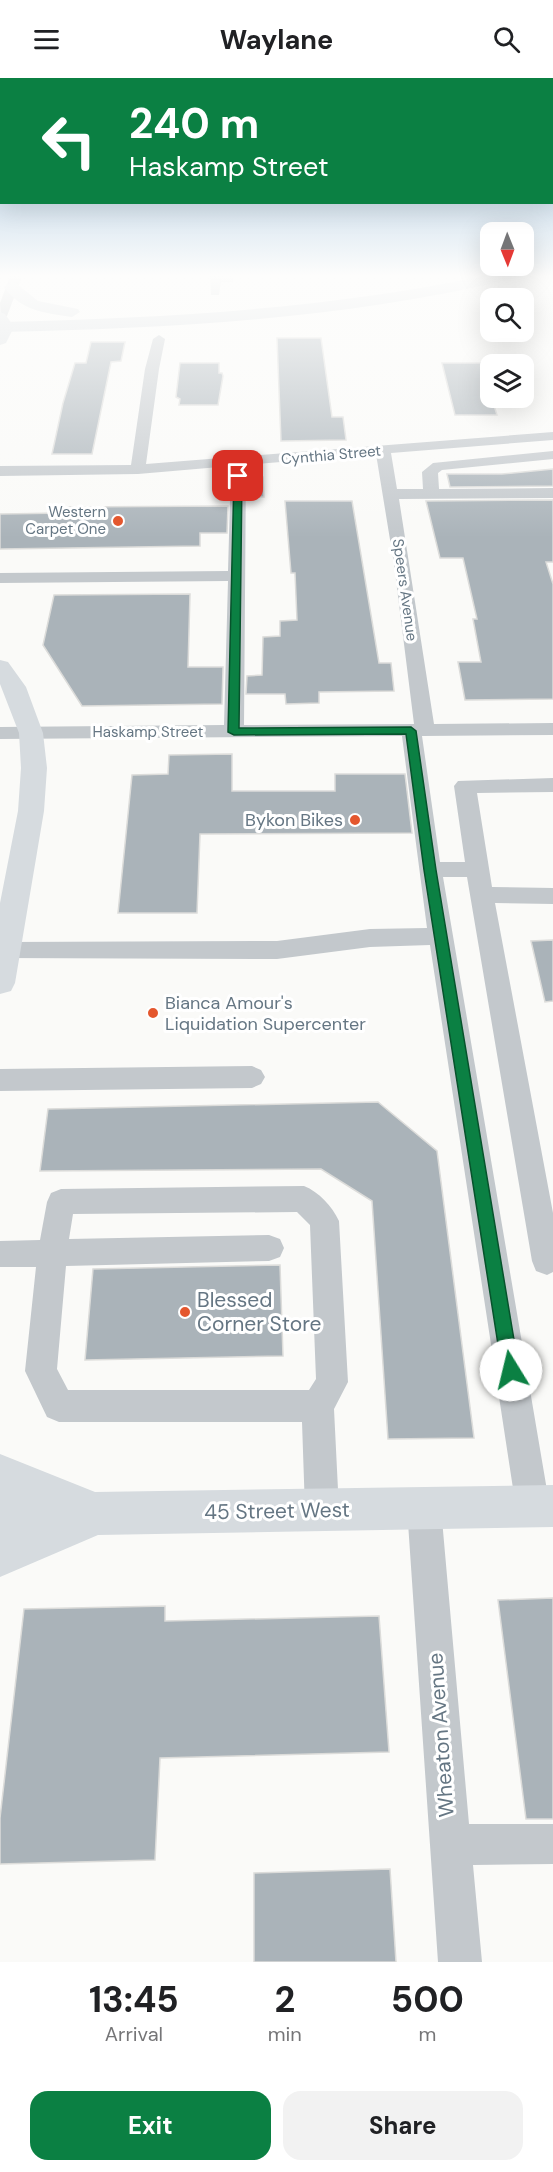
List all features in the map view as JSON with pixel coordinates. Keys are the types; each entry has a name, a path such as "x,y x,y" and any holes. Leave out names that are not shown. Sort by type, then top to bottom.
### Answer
{"main road":[{"path":"0,667 14,687 31,733 34,768 31,811 0,983"},
{"path":"0,1475 96,1514"},
{"name":"45 Street West","path":"0,1515 543,1507"},
{"path":"0,1555 96,1514"}],"street":[{"path":"138,469 155,362"},
{"name":"Cynthia Street","path":"0,471 138,469 553,436"},
{"path":"520,439 533,457"},
{"name":"Speers Avenue","path":"383,450 418,730 430,870 543,1507"},
{"path":"431,494 430,472 438,466 553,455"},
{"path":"234,732 239,462"},
{"path":"390,494 553,493"},
{"path":"0,578 236,576"},
{"name":"Haskamp Street","path":"0,734 553,729"},
{"path":"547,1261 465,786 553,785"},
{"path":"430,870 553,896"},
{"path":"6,951 277,950 370,938 440,936"},
{"path":"0,1080 252,1077"},
{"path":"318,1406 59,1406 41,1371 52,1253 61,1202 304,1199 324,1221 332,1382 318,1406 322,1510"},
{"path":"0,1254 269,1248"},
{"name":"Wheaton Avenue","path":"424,1508 460,1962"},
{"path":"450,1845 553,1844"}],"building":[{"path":"112,362 92,454 52,454 63,403 75,363"},
{"path":"278,362 324,362 332,417 343,417 346,440 281,441"},
{"path":"180,363 219,363 219,373 223,376 218,405 179,405 180,399 176,397"},
{"path":"442,363 480,363 480,408 495,408 497,415 455,415"},
{"path":"553,469 553,486 450,487 447,474 502,474"},
{"path":"248,477 263,477 264,497 248,497"},
{"path":"553,500 553,562 546,562 553,584 553,699 465,700 458,662 481,662 473,619 477,619 463,558 440,558 426,501"},
{"path":"285,501 352,501 379,663 391,663 394,691 319,692 319,703 286,704 285,694 246,694 247,676 262,675 263,637 280,636 280,621 297,620 295,573 291,573"},
{"path":"228,506 227,533 200,533 200,546 0,549 0,514 63,513 65,507"},
{"path":"190,594 188,667 223,667 222,704 82,706 43,645 54,595"},
{"path":"232,754 232,791 335,791 335,774 405,774 412,833 200,834 197,913 118,913 132,775 168,774 169,755"},
{"path":"553,940 553,1001 545,1002 531,941"},
{"path":"378,1102 437,1151 474,1438 388,1439 372,1201 321,1169 40,1171 48,1109"},
{"name":"Blessed Corner Store","path":"280,1265 283,1356 85,1360 93,1269"},
{"path":"553,1598 553,1819 526,1819 498,1600"},
{"path":"165,1606 165,1621 379,1616 389,1752 160,1758 155,1860 0,1864 0,1818 24,1609"},
{"path":"390,1869 396,1962 254,1962 254,1873"}],"place":[{"name":"Western Carpet One","path":"118,521"},
{"name":"Bykon Bikes","path":"355,820"},
{"name":"Bianca Amour's Liquidation Supercenter","path":"153,1013"},
{"name":"Blessed Corner Store","path":"185,1312"}],"route":[{"path":"238,476 234,732 411,731 430,870 511,1370"}]}
